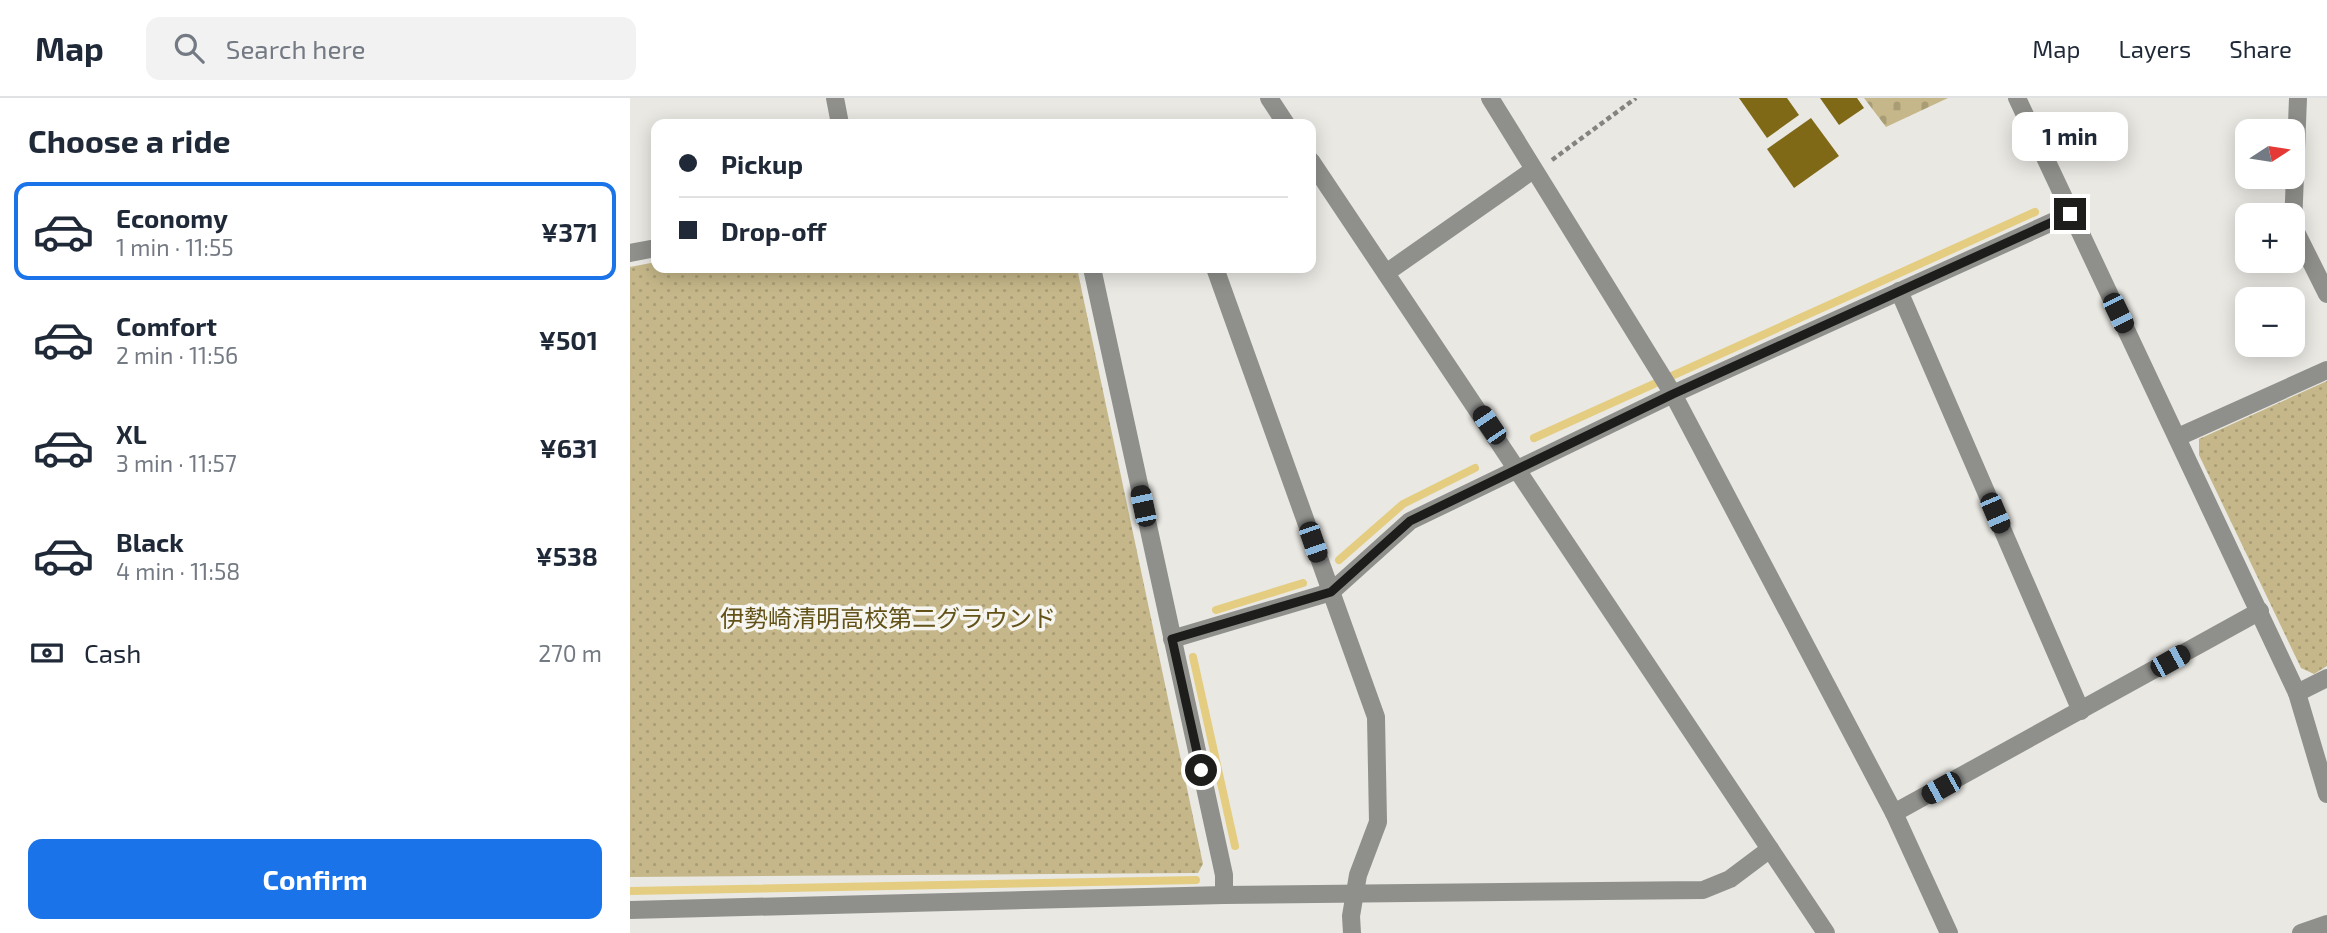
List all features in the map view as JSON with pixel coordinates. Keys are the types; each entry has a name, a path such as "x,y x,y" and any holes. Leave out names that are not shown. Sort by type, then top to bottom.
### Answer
{"street":[{"path":"835,98 839,119"},
{"path":"1269,98 1283,119"},
{"path":"1490,98 1673,394 1895,813 1948,933"},
{"path":"2017,98 2297,692 2327,794"},
{"path":"2298,98 2293,226 2327,294"},
{"path":"1316,168 1826,933"},
{"path":"1386,273 1533,170"},
{"path":"1172,639 1331,592 1410,521 1673,394 2070,214"},
{"path":"630,253 651,249"},
{"path":"1093,273 1224,875 1224,895"},
{"path":"1217,273 1377,727 1378,822 1359,875 1352,933"},
{"path":"1899,291 2081,711"},
{"path":"2178,437 2327,370"},
{"path":"1895,813 2260,611"},
{"path":"2297,692 2327,678"},
{"path":"630,910 1224,895 1703,890 1730,879 1769,849"},
{"path":"2301,933 2327,924"}],"path":[{"path":"1533,170 1547,164 1636,98"}],"green space":[{"path":"1864,98 1948,98 1886,127"},
{"name":"伊勢崎清明高校第二グラウンド","path":"651,263 651,273 1078,273 1203,864 1198,873 630,877 630,267"},
{"path":"2327,381 2327,666 2314,674 2301,668 2199,455 2199,439"}],"building":[{"path":"1739,98 1787,98 1799,115 1767,138"},
{"path":"1820,98 1857,98 1864,108 1839,125"},
{"path":"1811,118 1839,156 1794,188 1767,149"}],"waterway":[{"path":"1534,438 2035,212"},
{"path":"1339,560 1403,504 1475,468"},
{"path":"1216,610 1303,583"},
{"path":"1193,657 1235,846"},
{"path":"630,891 1196,880"}],"route":[{"path":"1201,770 1172,639 1331,592 1410,521 1673,394 2070,214"}]}
